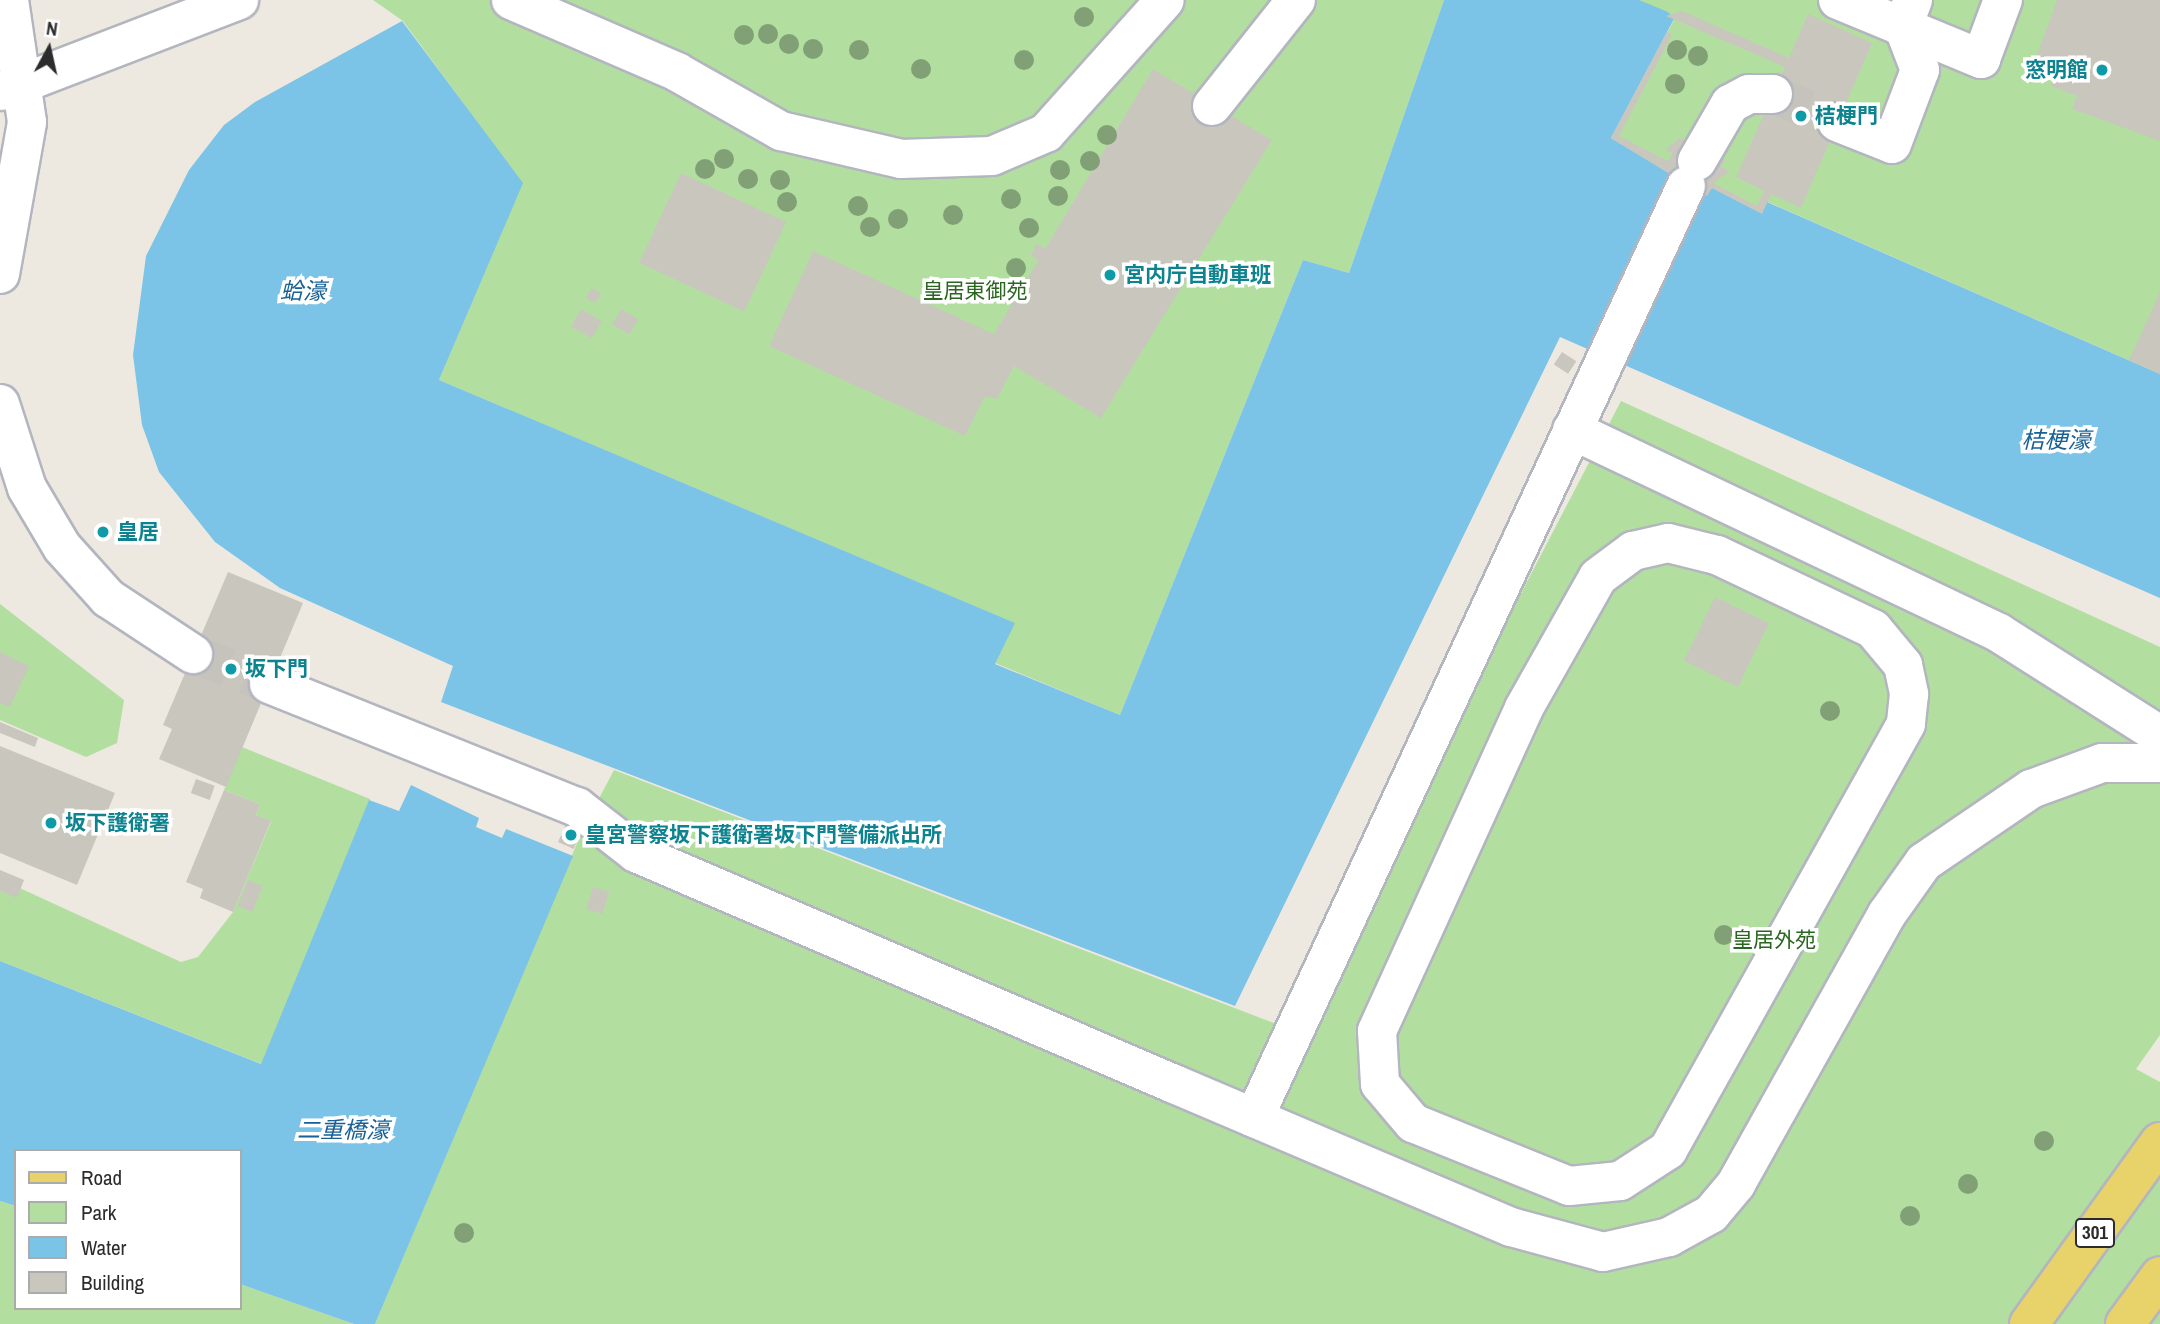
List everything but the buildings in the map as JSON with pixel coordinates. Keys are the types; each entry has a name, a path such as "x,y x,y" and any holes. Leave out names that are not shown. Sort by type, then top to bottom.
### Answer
{"main road":[{"name":"301","path":"2029,1324 2160,1142"},
{"path":"2125,1324 2160,1276"}],"street":[{"path":"0,274 25,155 12,87 9,0"},
{"path":"12,87 239,0"},
{"path":"511,0 677,72 781,131 901,159 992,156 1046,133 1165,0"},
{"path":"1212,106 1296,0"},
{"path":"1838,0 1908,13 1981,58 2003,0"},
{"path":"1837,122 1892,144 1920,70 1908,13"},
{"path":"1254,1118 1691,173 1730,104 1749,94 1773,94"},
{"path":"0,404 22,477 62,547 117,605 193,654"},
{"path":"1572,430 1999,633 2160,735"},
{"path":"1668,543 1717,555 1873,628 1903,665 1909,694 1906,724 1668,1150 1647,1167 1602,1185 1547,1181 1413,1124 1387,1098 1376,1066 1382,1019 1524,708 1598,577 1633,551 1668,543"},
{"path":"269,684 422,745 604,824 636,853 1254,1118 1560,1246 1603,1252 1643,1248 1711,1214 1736,1184 1887,914 1924,862 2031,789 2102,763 2160,763"}],"green space":[{"name":"皇居東御苑","path":"373,0 1444,0 1349,273 1303,260 1120,715 995,663 1014,623 439,380 522,183 403,21"},
{"path":"1639,0 2160,0 2160,374 1768,202 1762,214 1711,188 1705,195 1611,138 1674,20"},
{"name":"皇居外苑","path":"1621,401 2160,647 2160,1035 2136,1069 2160,1082 2160,1324 375,1324 583,829 614,770 1305,1035 1412,803"},
{"path":"0,604 124,700 117,743 86,757 0,720"},
{"path":"242,747 370,799 262,1064 0,961 0,879 181,962 198,957 233,912 271,822 256,815 260,804 224,790"},
{"path":"0,1201 14,1205 14,1310 242,1310 242,1285 354,1324 0,1324"}],"water":[{"name":"蛤濠","path":"1444,0 1639,0 1668,12 1674,19 1611,138 1705,195 1712,188 1761,213 1767,202 2160,374 2160,598 1560,337 1235,1006 441,702 453,666 280,588 215,542 159,472 142,425 133,355 146,256 189,170 224,125 255,102 402,21 523,183 439,380 1015,623 995,664 1120,715 1303,260 1349,273"},
{"name":"二重橋濠","path":"411,785 479,818 476,827 502,838 506,829 573,856 375,1324 354,1324 242,1285 242,1149 14,1149 14,1205 0,1201 0,961 261,1064 369,800 399,811"}],"tunnel":[{"path":"1773,94 1837,122"},
{"path":"193,654 269,684"}],"place":[{"name":"窓明館","path":"2102,70"},
{"name":"桔梗門","path":"1801,116"},
{"name":"宮内庁自動車班","path":"1110,275"},
{"name":"皇居","path":"103,532"},
{"name":"坂下門","path":"231,669"},
{"name":"坂下護衛署","path":"51,823"},
{"name":"皇宮警察坂下護衛署坂下門警備派出所","path":"571,835"}],"water label":[{"name":"桔梗濠","path":"2056,440"}]}
